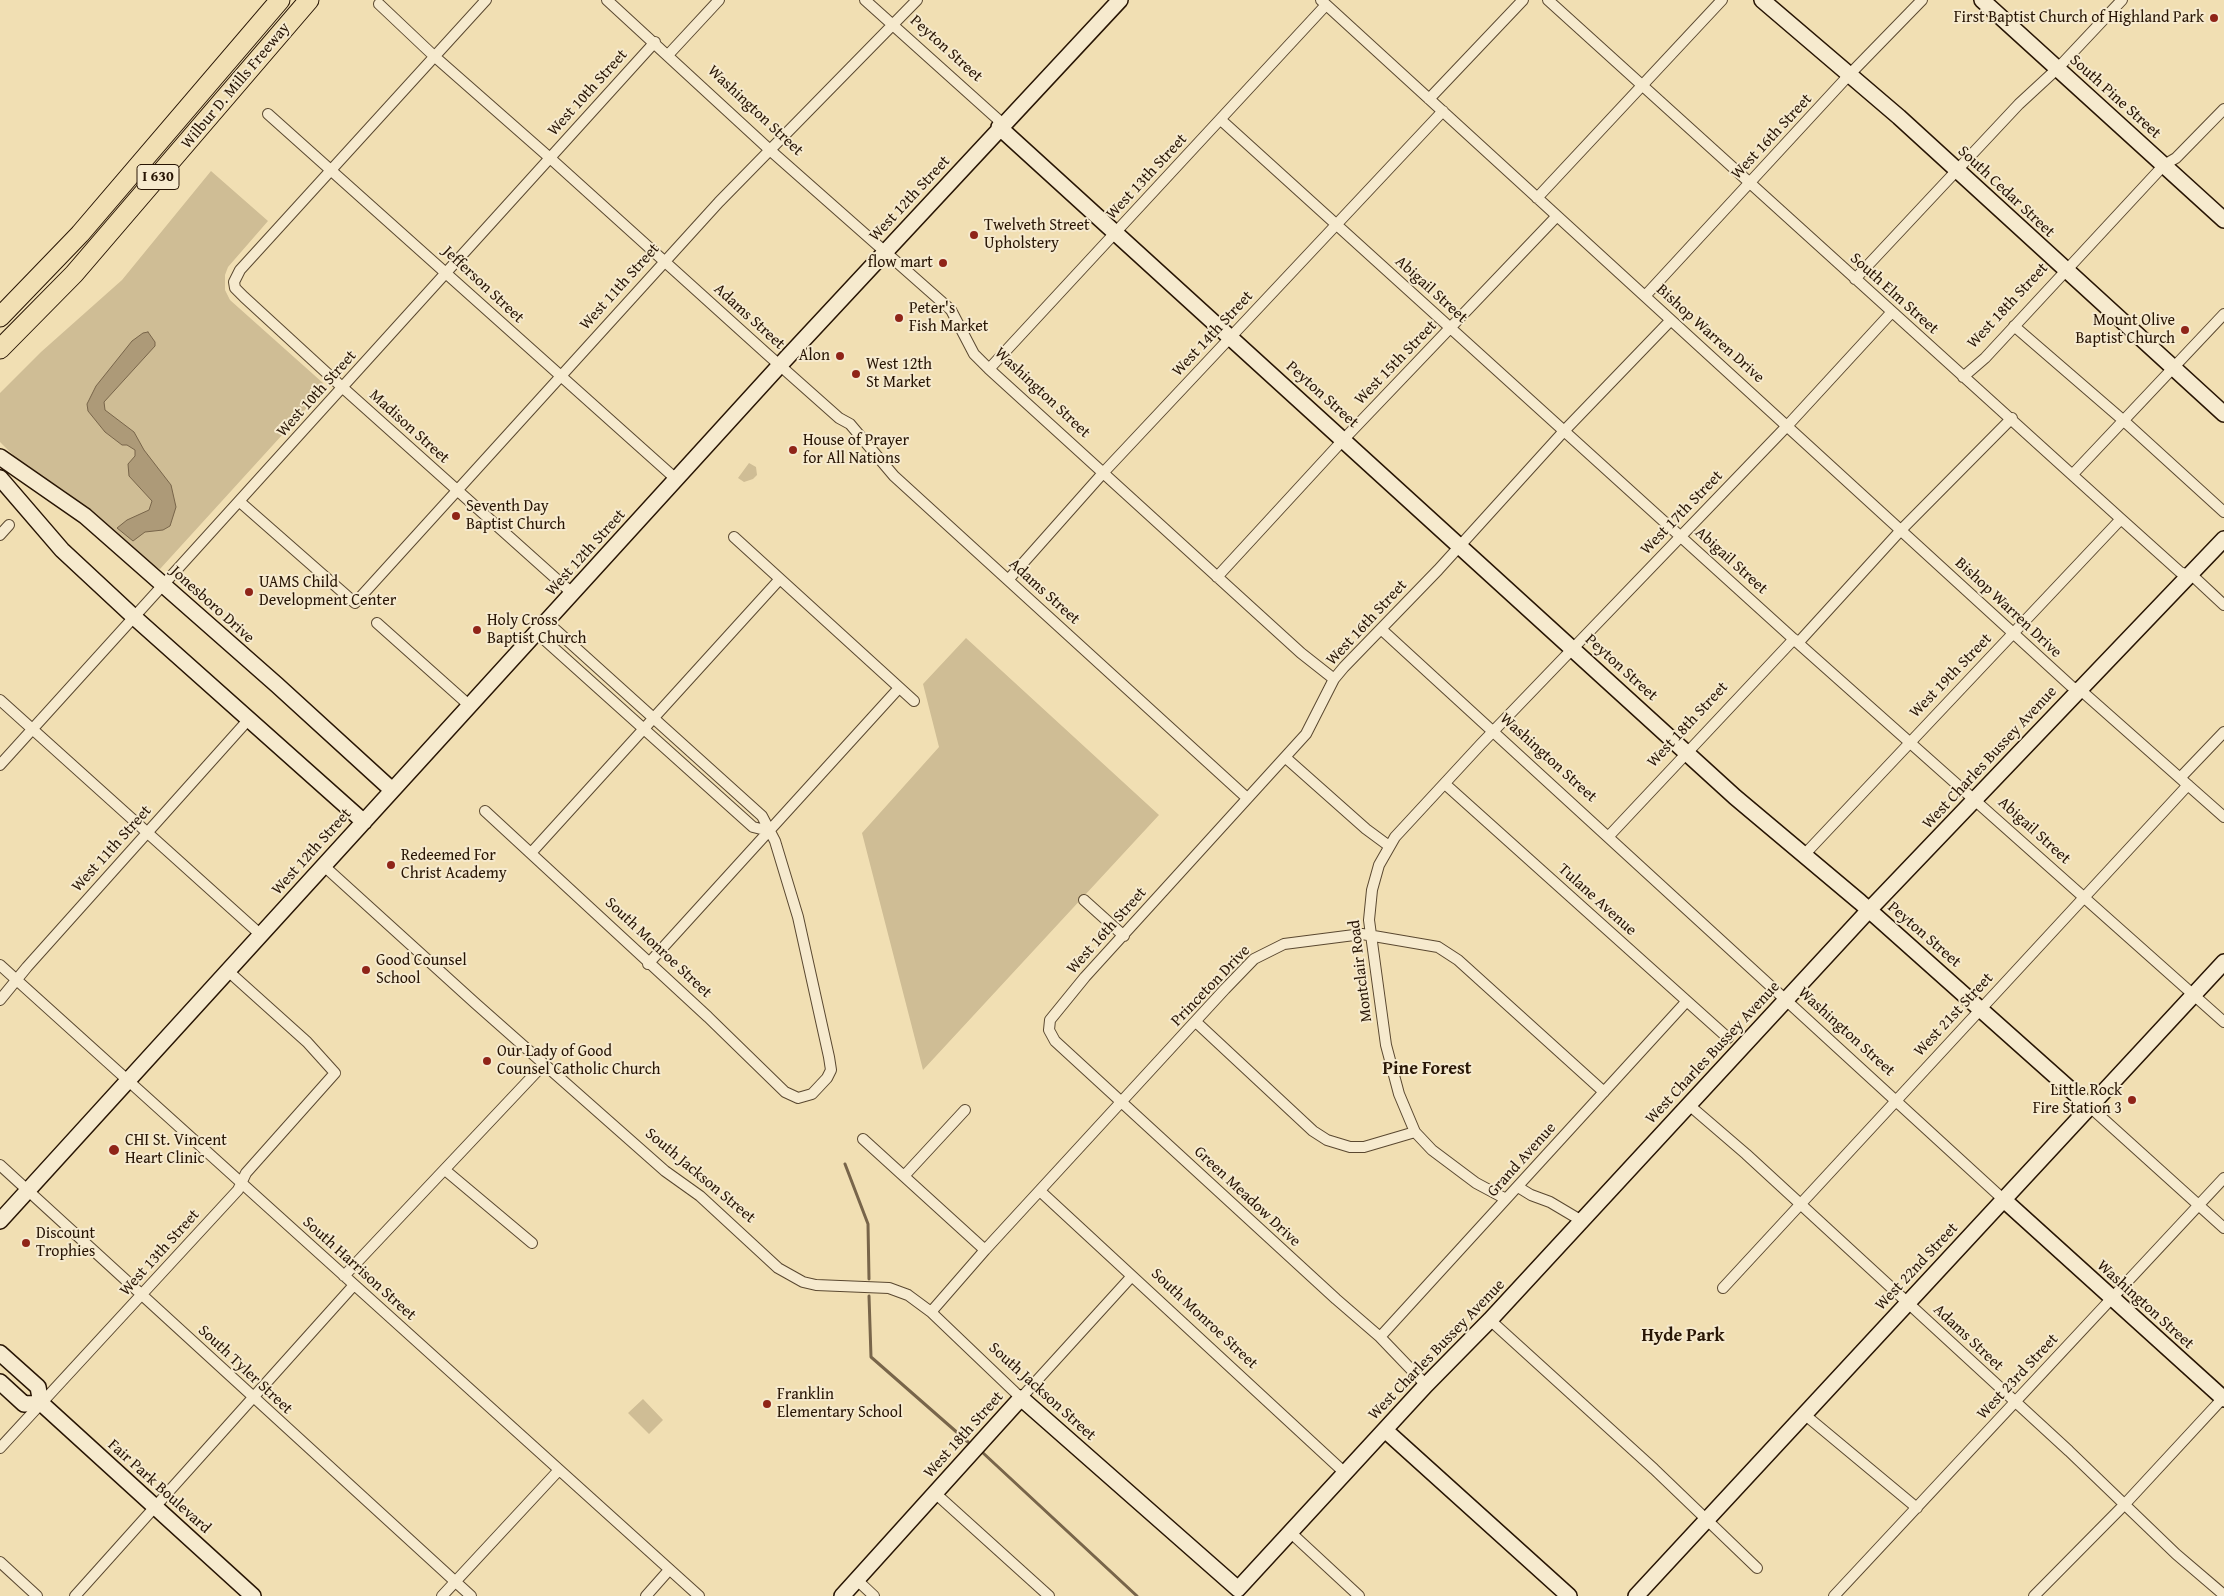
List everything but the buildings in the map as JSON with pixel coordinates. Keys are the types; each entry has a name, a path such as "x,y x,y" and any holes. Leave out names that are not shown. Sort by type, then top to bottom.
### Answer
{"highway":[{"name":"Wilbur D. Mills Freeway","path":"0,317 93,219 280,0"},
{"name":"Wilbur D. Mills Freeway","path":"0,349 74,274 309,0"}],"street":[{"path":"332,170 486,0"},
{"name":"Washington Street","path":"607,0 655,42 771,151 951,310 974,354 989,369 1217,577 1334,679"},
{"path":"668,54 719,0"},
{"name":"Peyton Street","path":"865,0 1116,232 1686,752 1981,1008 2224,1228"},
{"name":"West 11th Street","path":"240,502 355,603 664,261 918,0"},
{"name":"West 12th Street","path":"0,1222 780,365 1120,0"},
{"path":"1429,99 1523,0"},
{"name":"South Elm Street","path":"1548,0 1891,313 2012,418 2180,572 2195,578 2224,605"},
{"path":"1537,198 1722,0"},
{"name":"South Cedar Street","path":"1762,0 1957,171 2224,414"},
{"name":"West 16th Street","path":"1645,296 1849,75 1922,0"},
{"name":"South Pine Street","path":"1982,0 2224,220"},
{"path":"1855,280 2019,104 2058,68 2122,0"},
{"name":"Bishop Warren Drive","path":"1323,1 2013,633 2224,817"},
{"name":"West 13th Street","path":"989,369 1221,120 1323,1"},
{"name":"Adams Street","path":"379,4 434,56 839,418 850,424 894,476 1247,798"},
{"name":"West 10th Street","path":"0,765 655,42"},
{"name":"West 18th Street","path":"1963,377 1985,358 2164,165 2176,158 2224,109"},
{"name":"West 14th Street","path":"1008,580 1103,473 1230,336 1443,111"},
{"name":"Jefferson Street","path":"268,114 447,272 559,376 676,479"},
{"name":"Abigail Street","path":"1221,120 1796,641 1977,800 2224,1022"},
{"name":"Madison Street","path":"332,170 240,270 235,278 236,288 342,387 572,593"},
{"name":"West 15th Street","path":"1217,577 1344,439 1557,216"},
{"name":"West 17th Street","path":"1494,732 1788,425 1891,313"},
{"path":"2073,474 2224,314"},
{"name":"West 16th Street","path":"1049,1030 1053,1014 1306,734 1334,679 1438,570 1459,544 1564,431 1671,320"},
{"path":"2014,326 2124,421 2224,512"},
{"name":"West 18th Street","path":"1608,837 1686,752 2012,418"},
{"name":"Jonesboro Drive","path":"0,457 85,516 392,790"},
{"path":"0,478 45,532 134,617 364,822"},
{"name":"West 19th Street","path":"1804,855 2121,519"},
{"path":"0,535 9,525"},
{"path":"734,537 914,701"},
{"name":"West Charles Bussey Avenue","path":"1234,1592 1426,1385 1490,1320 1869,910 1977,800 2078,691 2224,539"},
{"path":"531,853 779,580"},
{"path":"547,622 762,816 769,832"},
{"path":"377,623 470,706"},
{"name":"Washington Street","path":"1380,629 2004,1200 2224,1398"},
{"path":"537,633 753,827 769,832"},
{"path":"648,964 899,688"},
{"path":"0,700 261,935"},
{"name":"West 11th Street","path":"0,1000 27,967 249,718"},
{"name":"Montclair Road","path":"1494,732 1389,846 1379,865 1372,890 1369,920 1391,1069 1414,1132 1454,1168 1506,1199"},
{"name":"West 21st Street","path":"1723,1288 2085,898 2224,732"},
{"path":"1286,758 1366,829 1389,846"},
{"name":"Tulane Avenue","path":"1445,784 1728,1038"},
{"name":"South Monroe Street","path":"485,811 785,1092 798,1098 812,1094 827,1078 831,1070 798,917 776,841 769,832"},
{"name":"South Jackson Street","path":"324,866 544,1064 665,1171 700,1196 778,1268 803,1282 816,1285 870,1286 899,1291 931,1312 1021,1398 1234,1592"},
{"path":"1084,900 1124,936"},
{"name":"Princeton Drive","path":"931,1312 985,1250 1249,963 1271,949 1297,941 1354,935 1438,947 1446,951 1604,1092"},
{"name":"West 22nd Street","path":"1636,1596 2224,962"},
{"name":"South Harrison Street","path":"0,964 699,1596"},
{"name":"West 13th Street","path":"0,1448 238,1190 246,1173 335,1073 307,1042 228,971"},
{"name":"Grand Avenue","path":"1380,1337 1686,1002"},
{"path":"1196,1022 1313,1130 1327,1140 1350,1147 1364,1148 1414,1132"},
{"name":"Green Meadow Drive","path":"1049,1030 1055,1041 1380,1337 1426,1385"},
{"path":"344,1276 544,1064"},
{"name":"Adams Street","path":"1689,1105 1800,1204 2016,1402 2124,1505 2224,1595"},
{"path":"904,1176 965,1110"},
{"path":"863,1139 985,1250"},
{"name":"South Tyler Street","path":"0,1165 471,1596"},
{"path":"445,1170 532,1243"},
{"name":"West 23rd Street","path":"1834,1596 2224,1178"},
{"path":"1518,1187 1531,1195 1550,1202 1582,1221"},
{"name":"South Monroe Street","path":"1040,1191 1345,1472"},
{"name":"West 18th Street","path":"842,1596 1132,1276"},
{"path":"76,1596 354,1285"},
{"path":"1490,1320 1654,1468 1757,1568"},
{"name":"Fair Park Boulevard","path":"0,1353 38,1387 41,1403 253,1596"},
{"path":"0,1382 24,1404 41,1403"},
{"path":"2034,1596 2124,1505 2224,1398"},
{"path":"1804,1414 1917,1508"},
{"path":"1385,1430 1569,1596"},
{"path":"442,1596 510,1526 559,1470"},
{"path":"935,1493 1049,1596"},
{"path":"1290,1532 1359,1596"},
{"path":"0,1562 37,1596"},
{"path":"646,1596 669,1570"},
{"path":"857,1580 874,1596"}],"shaded area":[{"path":"211,171 268,221 228,267 225,275 225,290 230,300 323,383 324,389 160,569 152,565 65,491 20,462 0,442 0,393 41,352 122,280"},
{"path":"148,332 155,342 155,346 104,402 105,410 134,432 144,450 171,485 176,507 170,526 163,530 145,532 133,541 117,528 127,520 149,510 152,501 129,476 128,464 135,456 135,450 127,445 122,445 105,432 88,411 87,404 96,386 132,341 143,333"},
{"path":"749,463 756,467 757,475 753,479 744,482 738,478"},
{"path":"966,638 1159,815 923,1070 862,833 939,747 923,684"},
{"path":"643,1399 663,1420 649,1434 628,1413"}],"waterway":[{"path":"845,1164 868,1224 869,1279"},
{"path":"869,1296 871,1357 968,1442"},
{"path":"982,1452 1137,1596"}],"place":[{"name":"First Baptist Church of Highland Park","path":"2214,18"},
{"name":"Twelveth Street Upholstery","path":"974,235"},
{"name":"flow mart","path":"943,263"},
{"name":"Peter's Fish Market","path":"899,318"},
{"name":"Mount Olive Baptist Church","path":"2185,330"},
{"name":"Alon","path":"840,356"},
{"name":"West 12th St Market","path":"856,374"},
{"name":"House of Prayer for All Nations","path":"793,450"},
{"name":"Seventh Day Baptist Church","path":"456,516"},
{"name":"UAMS Child Development Center","path":"249,592"},
{"name":"Holy Cross Baptist Church","path":"477,630"},
{"name":"Redeemed For Christ Academy","path":"391,865"},
{"name":"Good Counsel School","path":"366,970"},
{"name":"Our Lady of Good Counsel Catholic Church","path":"487,1061"},
{"name":"Little Rock Fire Station 3","path":"2132,1100"},
{"name":"CHI St. Vincent Heart Clinic","path":"114,1150"},
{"name":"Discount Trophies","path":"26,1243"},
{"name":"Franklin Elementary School","path":"767,1404"}],"district":[{"name":"Pine Forest","path":"1427,1069"},
{"name":"Hyde Park","path":"1683,1336"}]}
